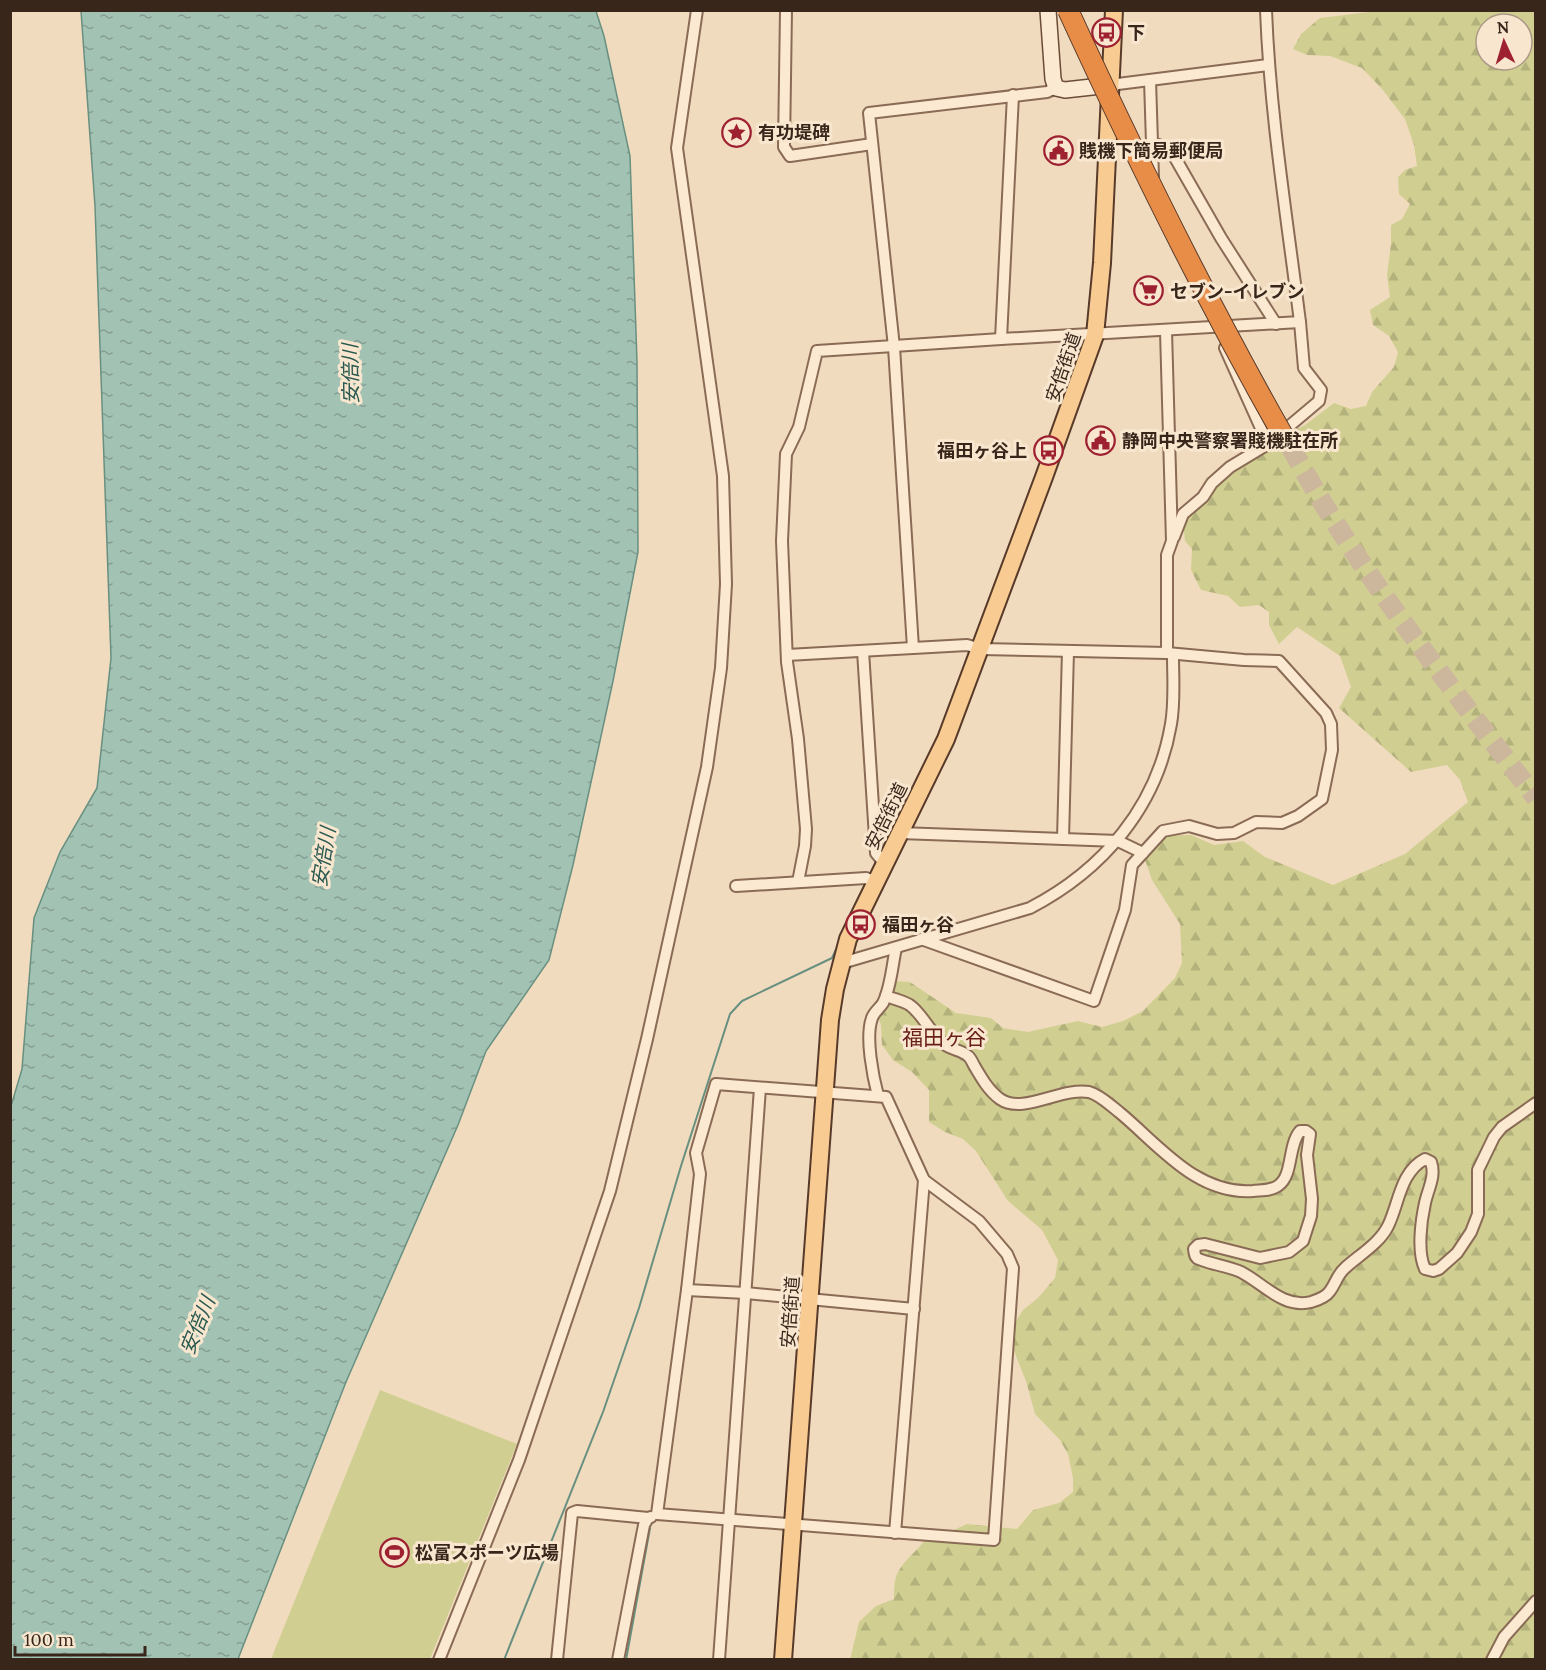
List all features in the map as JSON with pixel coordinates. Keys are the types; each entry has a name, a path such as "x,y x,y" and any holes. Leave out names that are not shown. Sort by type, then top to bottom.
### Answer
{"highway":[{"path":"1068,10 1150,186 1281,439"},
{"path":"1079,10 1121,111 1155,184 1256,378 1281,439"}],"main road":[{"name":"安倍街道","path":"783,1659 830,1020 835,989 848,939 946,739 1095,335 1102,263 1114,10"}],"street":[{"path":"439,1659 519,1460 610,1191 647,1039 707,767 722,668 726,584 723,476 677,148 697,10"},
{"path":"786,10 784,147 790,156 872,144"},
{"path":"1048,10 1053,79 1056,88"},
{"path":"842,963 1030,908 1048,898 1075,879 1118,841 1154,782 1165,755 1171,721 1167,555 1183,514 1203,497 1212,483 1230,467 1281,439 1319,401 1321,390 1304,368 1275,135 1268,65 1266,10"},
{"path":"913,648 894,347 869,113 1047,92 1056,88 1065,90 1268,65"},
{"path":"1150,80 1153,198 1216,328 1281,439"},
{"path":"1001,339 1013,95"},
{"path":"1152,143 1170,149 1221,238 1276,324"},
{"path":"798,882 806,829 798,739 787,655 782,541 786,454 799,427 817,351 1300,322"},
{"path":"1166,331 1172,541"},
{"path":"787,655 967,645 981,649 1170,654 1279,661 1326,714 1331,724 1332,750 1322,799 1299,816 1282,823 1256,822 1234,833 1217,834 1189,826 1162,831 1150,843 1132,865 1125,910 1094,1001 921,939"},
{"path":"862,651 876,853 885,864"},
{"path":"1063,839 1068,651"},
{"path":"900,833 1118,841 1143,853"},
{"path":"736,886 866,878 876,882"},
{"path":"878,1096 871,1069 872,1017 882,1005 896,948"},
{"path":"885,996 910,1004 947,1046 969,1056 985,1085 1000,1099 1011,1105 1029,1103 1052,1095 1088,1092 1100,1097 1189,1173 1225,1187 1246,1191 1270,1189 1280,1185 1286,1177 1296,1137 1300,1131 1311,1134 1307,1155 1312,1198 1311,1216 1303,1241 1289,1252 1260,1258 1205,1244 1198,1245 1194,1250 1199,1260 1219,1263 1240,1271 1279,1297 1292,1302 1305,1303 1318,1300 1330,1292 1338,1273 1388,1228 1403,1185 1417,1163 1425,1159 1431,1162 1434,1170 1425,1205 1421,1260 1425,1269 1433,1271 1439,1269 1457,1253 1471,1232 1478,1214 1478,1170 1494,1137 1502,1127 1536,1104"},
{"path":"557,1659 572,1514 577,1511 652,1516 729,1518 895,1533 994,1539 1013,1268 1007,1254 979,1221 924,1180 886,1097 716,1084 696,1153 700,1174 687,1290 652,1516 644,1525 618,1659"},
{"path":"719,1659 760,1088"},
{"path":"895,1533 924,1180"},
{"path":"687,1290 746,1293 914,1309"},
{"path":"1492,1659 1504,1637 1536,1600"}],"green space":[{"path":"1377,11 1535,11 1535,1659 850,1660 859,1622 876,1606 894,1599 897,1574 928,1536 947,1533 967,1524 1017,1529 1033,1510 1059,1503 1073,1492 1073,1478 1068,1454 1060,1440 1035,1414 1026,1381 1012,1346 1014,1324 1023,1310 1038,1298 1055,1278 1058,1260 1042,1230 1008,1201 976,1151 963,1139 929,1122 929,1090 912,1072 893,1060 882,1045 881,1025 877,1014 881,990 893,981 910,982 956,1013 991,1018 1003,1028 1028,1032 1078,1021 1102,1027 1123,1021 1143,1011 1175,978 1182,963 1180,924 1152,880 1144,857 1165,836 1191,835 1214,845 1243,841 1265,857 1333,885 1405,854 1468,802 1460,780 1447,765 1411,772 1339,708 1351,687 1340,656 1297,627 1279,644 1269,625 1269,612 1259,605 1240,607 1228,596 1201,590 1191,570 1192,549 1185,541 1183,522 1207,501 1216,486 1232,470 1278,438 1305,425 1334,403 1351,409 1366,406 1372,392 1394,367 1398,352 1389,336 1373,325 1370,310 1390,297 1387,275 1391,225 1402,219 1410,204 1399,194 1398,177 1405,170 1417,166 1414,145 1405,119 1362,68 1330,56 1307,55 1293,49 1301,34 1320,18"},
{"name":"松富スポーツ広場","path":"380,1390 517,1444 430,1659 271,1659"}],"water":[{"name":"安倍川","path":"81,11 596,11 604,36 630,156 637,362 638,552 573,865 549,960 486,1051 458,1125 346,1382 238,1659 11,1659 11,1106 22,1069 34,918 60,852 97,788 111,658 95,206"}],"waterway":[{"path":"504,1660 603,1412 639,1308 681,1166 730,1014 742,1001 832,958 838,945"},
{"path":"626,1660 650,1528"}],"tunnel":[{"path":"1290,446 1328,512 1381,592 1536,798"}],"place":[{"name":"下","path":"1106,32"},
{"name":"有功堤碑","path":"737,132"},
{"name":"賎機下簡易郵便局","path":"1058,150"},
{"name":"セブン-イレブン","path":"1149,291"},
{"name":"静岡中央警察署賤機駐在所","path":"1101,440"},
{"name":"福田ヶ谷上","path":"1048,450"},
{"name":"福田ヶ谷","path":"861,924"},
{"name":"松富スポーツ広場","path":"394,1552"}],"district":[{"name":"福田ヶ谷","path":"944,1037"}]}
